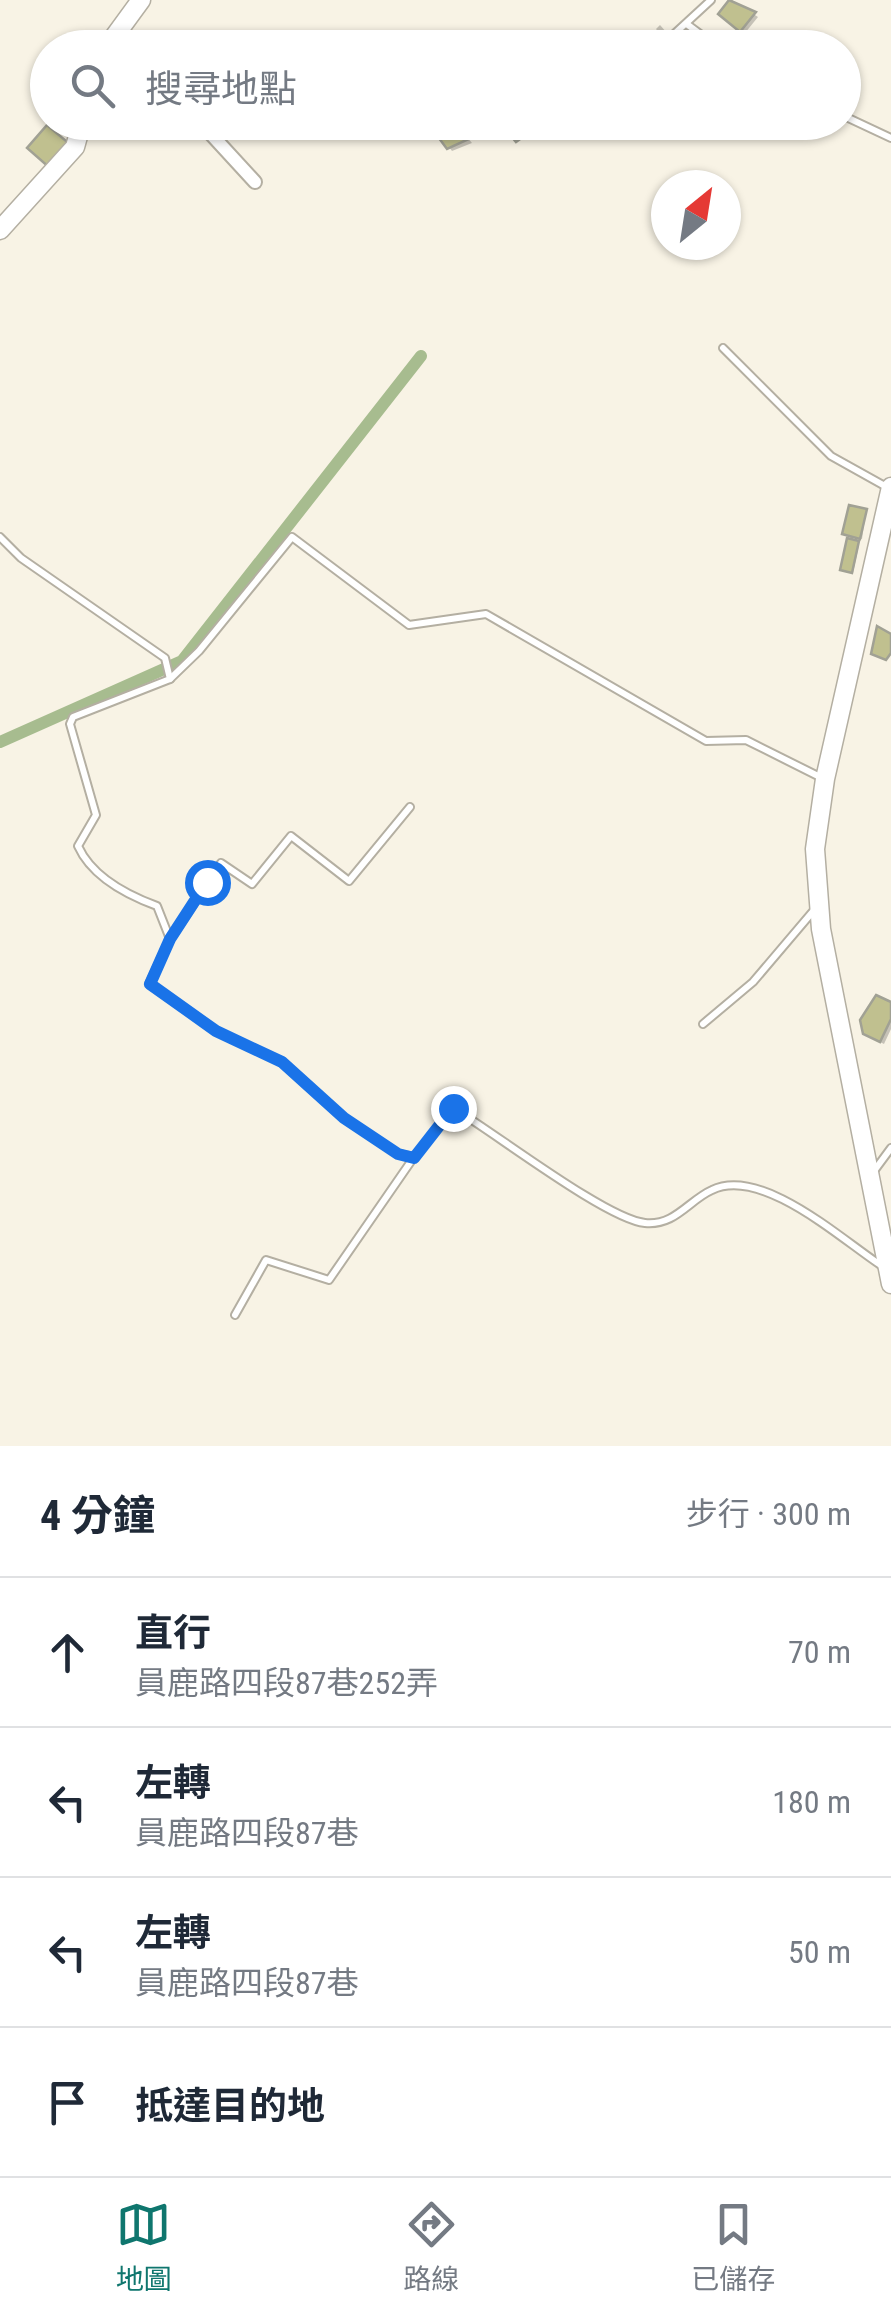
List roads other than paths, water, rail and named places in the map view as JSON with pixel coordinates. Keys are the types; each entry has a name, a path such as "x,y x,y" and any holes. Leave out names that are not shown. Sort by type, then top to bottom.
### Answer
{"main road":[{"path":"119,30 141,0"},
{"path":"0,230 75,147 77,140"},
{"path":"890,1274 819,905 815,850 825,779 891,489"}],"street":[{"path":"224,140 255,182"}],"lane":[{"path":"682,30 711,0"},
{"path":"688,25 695,30"},
{"path":"861,124 891,138"},
{"path":"723,348 831,456 891,489"},
{"path":"0,537 21,558 164,658 170,679"},
{"path":"170,939 157,906 131,896 84,860 78,846 96,815 70,724 72,717 170,679 199,651 292,538 409,625 486,614 706,741 746,740 825,779"},
{"path":"410,806 349,881 291,836 252,884 220,864 170,939 150,984 216,1031 282,1062 344,1118 398,1154 414,1157"},
{"path":"704,1024 752,982 819,905"},
{"path":"235,1315 266,1260 329,1280 453,1108 605,1206 645,1223 684,1213 712,1190 734,1186 774,1192 890,1274"},
{"path":"870,1177 891,1148"}],"waterway":[{"path":"0,742 182,661 421,356"}]}
